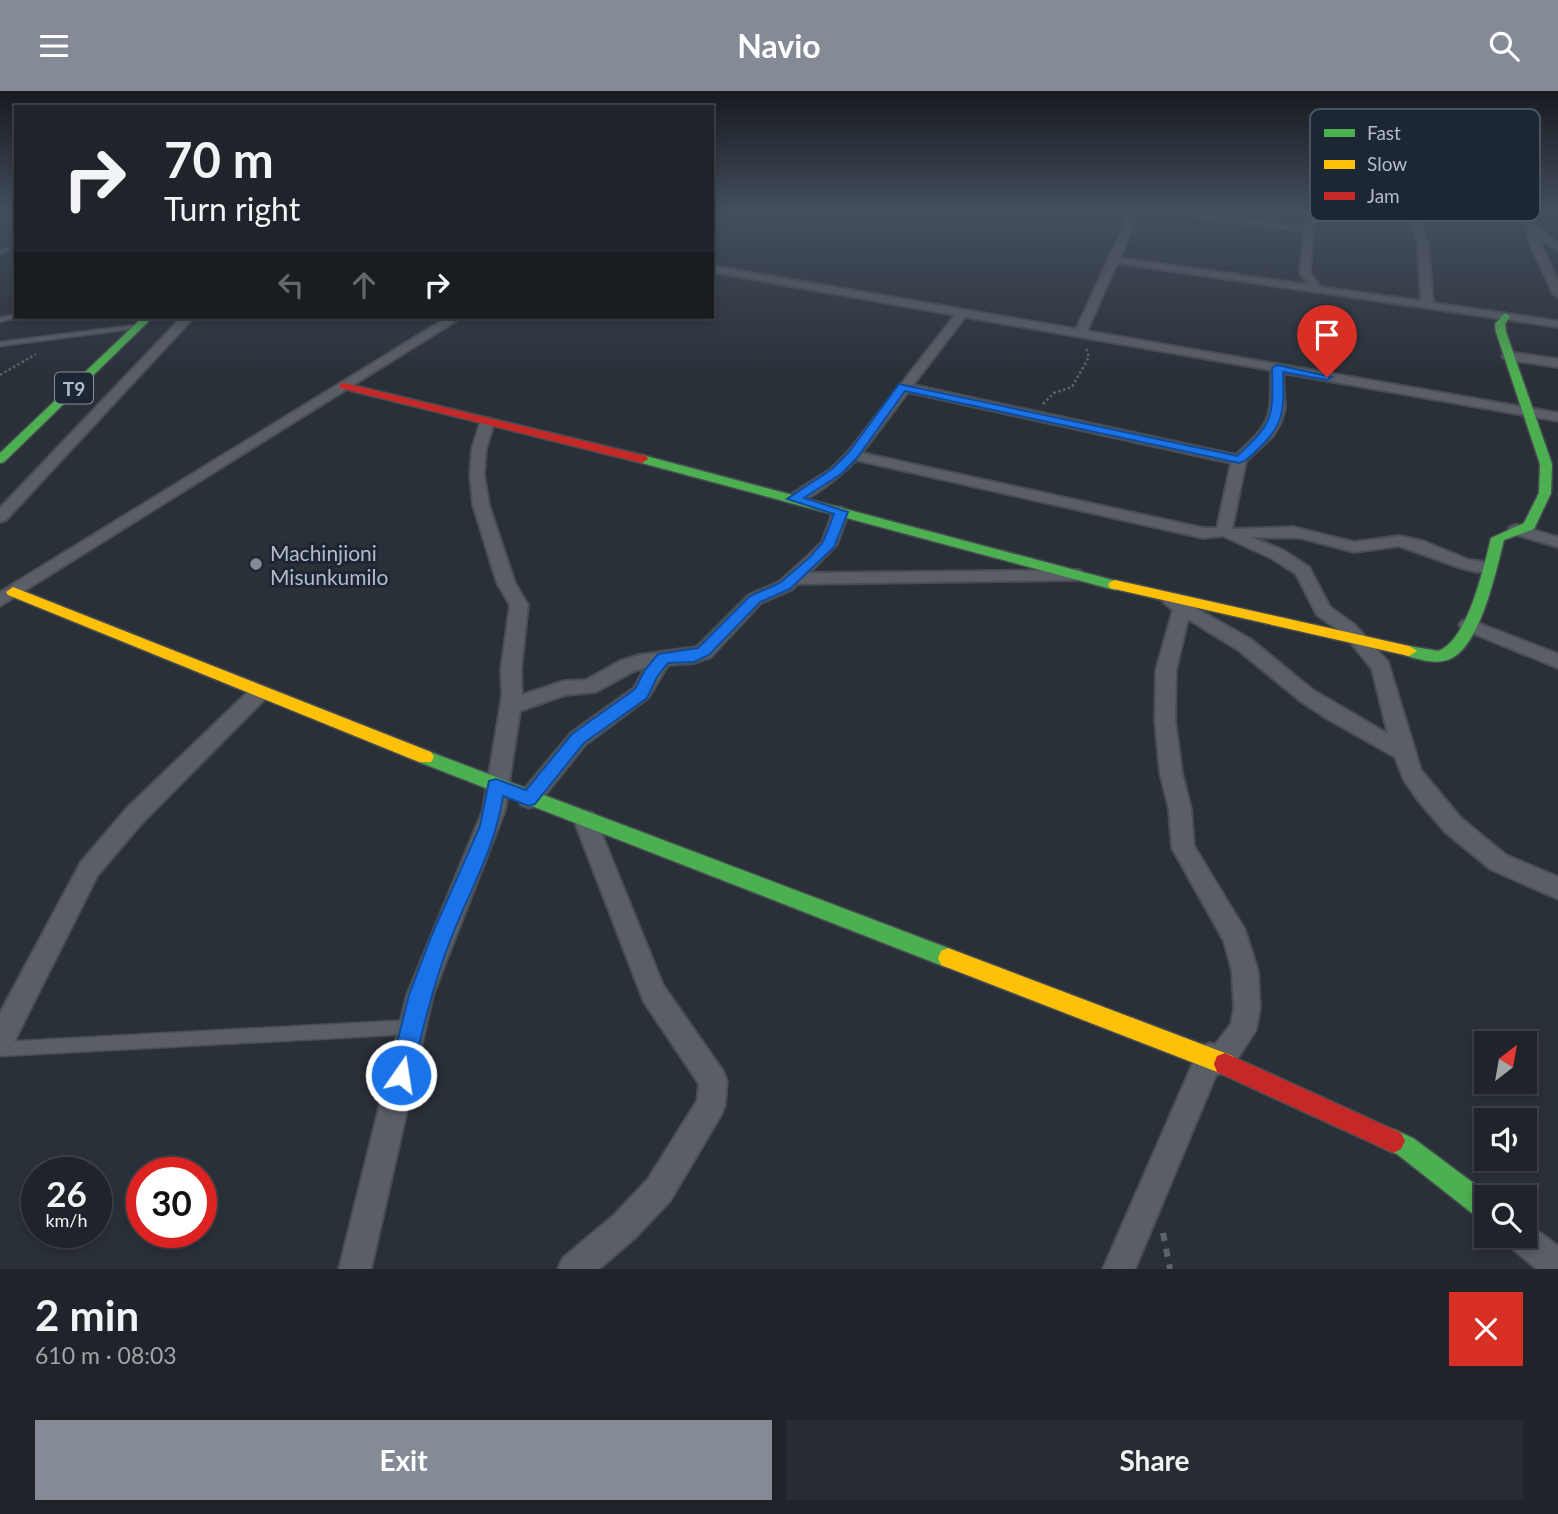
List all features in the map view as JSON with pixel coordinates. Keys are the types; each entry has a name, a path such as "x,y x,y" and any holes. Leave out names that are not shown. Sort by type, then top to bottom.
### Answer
{"main road":[{"path":"344,386 487,423 602,448 1080,575 1173,603 1433,656 1445,655 1454,649 1481,600 1498,538 1529,526 1545,493 1548,478 1546,464 1508,356 1503,320"},
{"name":"T9","path":"0,459 142,322"},
{"path":"6,596 164,651 529,799 1215,1059 1405,1146 1474,1199"}],"street":[{"path":"1076,332 1112,266"},
{"path":"1158,266 1427,303 1481,312 1503,320 1556,323"},
{"path":"1305,266 1305,273 1317,288"},
{"path":"1424,266 1427,303"},
{"path":"1545,266 1558,294"},
{"path":"714,269 1558,417"},
{"path":"794,499 836,472 853,455 961,314"},
{"path":"0,517 186,319"},
{"path":"6,596 453,319"},
{"path":"1508,356 1558,363"},
{"path":"1228,533 1239,460 1268,433 1274,422 1278,408 1277,368"},
{"path":"903,387 1239,460"},
{"path":"355,1269 420,995 441,937 489,826 510,707 519,605 506,583 481,505 477,475 479,449 487,423"},
{"path":"853,455 1203,533 1265,530 1291,532 1361,548 1393,540 1425,547 1471,566 1488,567"},
{"path":"510,707 564,688 589,687 627,666 664,658 694,656 704,652 755,599 785,586 829,544 841,512"},
{"path":"1516,530 1558,542"},
{"path":"1228,533 1277,554 1303,571 1324,611 1349,629 1381,667 1403,752 1412,773 1425,793 1453,825 1498,862 1558,888"},
{"path":"793,579 1080,575"},
{"path":"1119,1269 1215,1059 1243,1030 1247,1008 1245,971 1236,938 1183,848 1180,809 1171,773 1165,720 1166,670 1173,603 1245,645 1333,713 1403,752"},
{"path":"1468,625 1558,661"},
{"path":"529,799 578,739 641,693 664,658"},
{"path":"0,1040 97,859 134,817 260,692"},
{"path":"574,1269 625,1226 659,1190 707,1113 713,1094 713,1081 653,993 585,820"},
{"path":"1536,1248 1558,1266"}],"lane":[{"path":"0,344 142,322"},
{"path":"0,1049 412,1027"}],"path":[{"path":"1033,415 1054,393 1072,387 1089,357 1089,352 1076,332"}],"traffic: fast":[{"path":"1409,651 1438,656 1447,654 1456,647 1465,634 1479,601 1498,538 1529,526 1545,493 1546,464 1501,332 1500,324 1505,316"},
{"path":"0,459 146,319"},
{"path":"642,459 1115,585"},
{"path":"425,757 948,958"},
{"path":"1393,1141 1405,1146 1474,1199"}],"traffic: slow":[{"path":"1115,585 1409,651"},
{"path":"13,592 425,757"},
{"path":"948,958 1225,1064"}],"traffic: jam":[{"path":"344,386 642,459"},
{"path":"1225,1064 1393,1141"}],"place":[{"name":"Machinjioni Misunkumilo","path":"256,564"}],"route":[{"path":"401,1075 420,995 441,937 477,859 494,810 496,786 529,799 578,739 641,693 664,658 694,656 704,652 755,599 785,586 814,560 829,544 841,512 794,499 836,472 853,455 903,387 1239,460 1260,442 1274,422 1279,392 1277,368 1327,377"}]}
